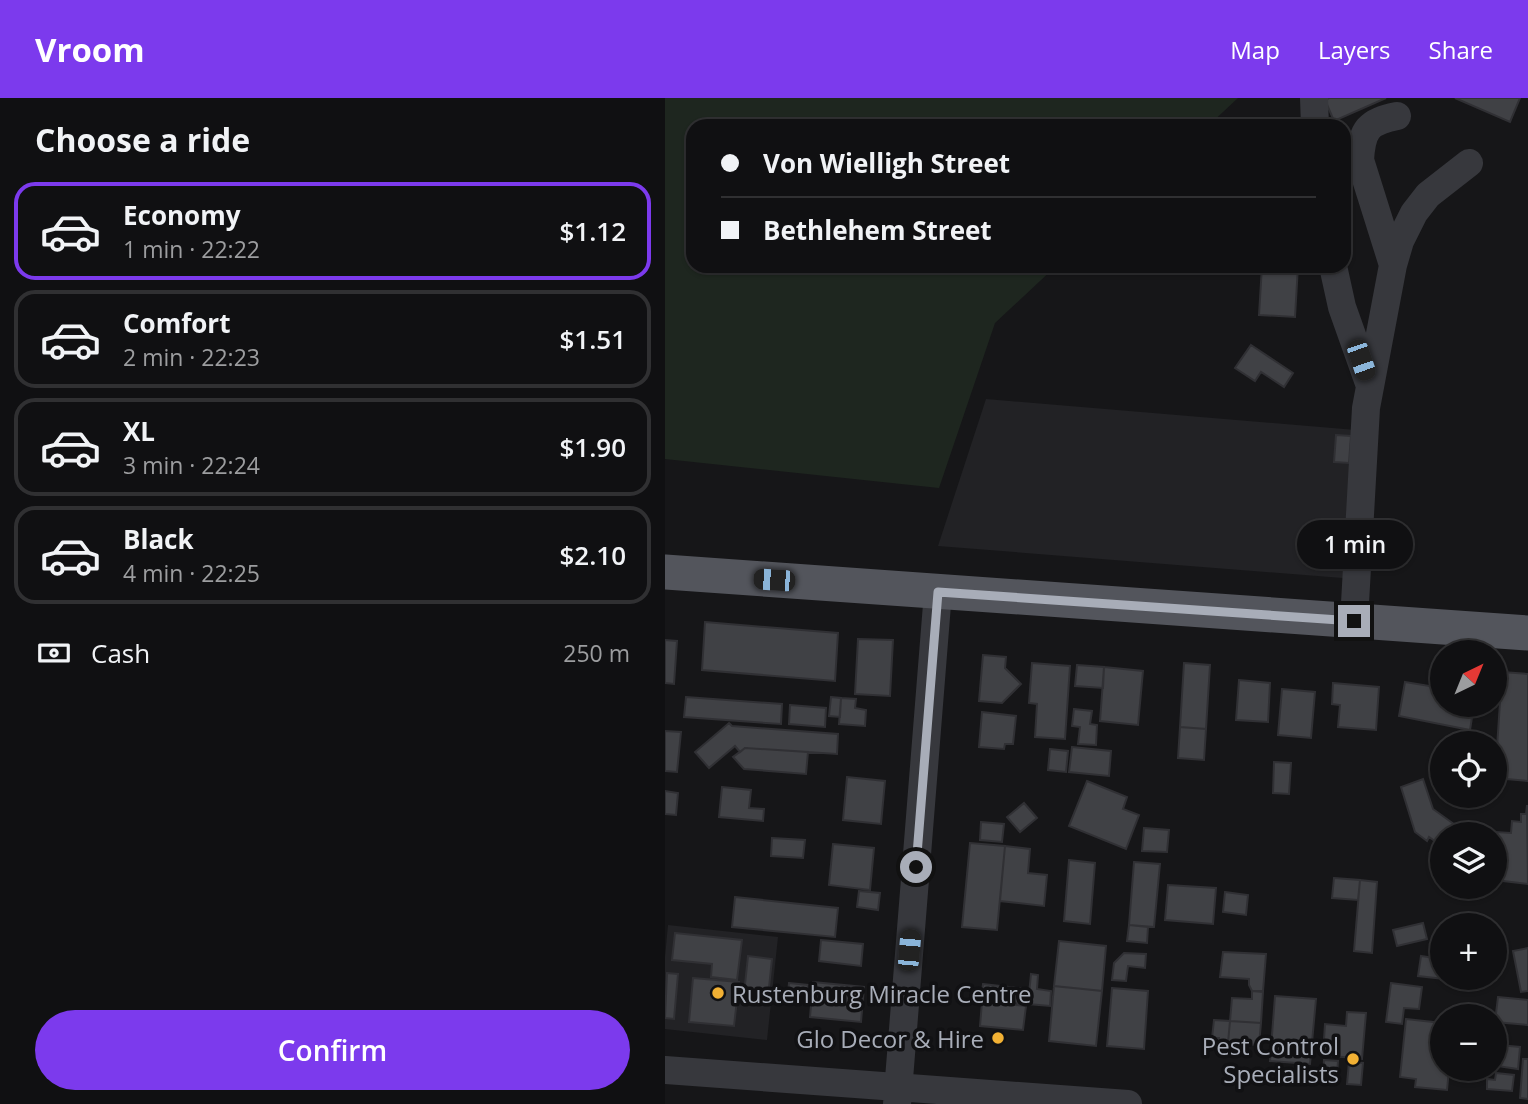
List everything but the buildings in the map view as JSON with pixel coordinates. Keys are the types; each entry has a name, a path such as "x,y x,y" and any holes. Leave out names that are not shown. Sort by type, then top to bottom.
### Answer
{"main road":[{"path":"665,572 1528,633"}],"street":[{"path":"1314,98 1315,119"},
{"path":"1393,265 1360,160 1361,143 1367,130 1375,121 1397,116"},
{"path":"1354,621 1366,408 1393,265 1400,241 1414,212 1428,195 1469,163"},
{"path":"1335,273 1342,307 1370,386"},
{"path":"898,1096 938,592"},
{"path":"665,1070 898,1096 1128,1104"}],"shaded area":[{"path":"665,98 1238,98 1216,119 686,119 686,273 1049,273 995,323 939,488 665,459"},
{"path":"986,399 1356,430 1343,578 938,546"},
{"name":"Rustenburg Miracle Centre","path":"668,925 778,937 767,1040 665,1029"}],"place":[{"name":"Rustenburg Miracle Centre","path":"718,993"},
{"name":"Glo Decor & Hire","path":"998,1038"},
{"name":"Pest Control Specialists","path":"1353,1059"}],"route":[{"path":"916,867 938,592 1354,621"}]}
